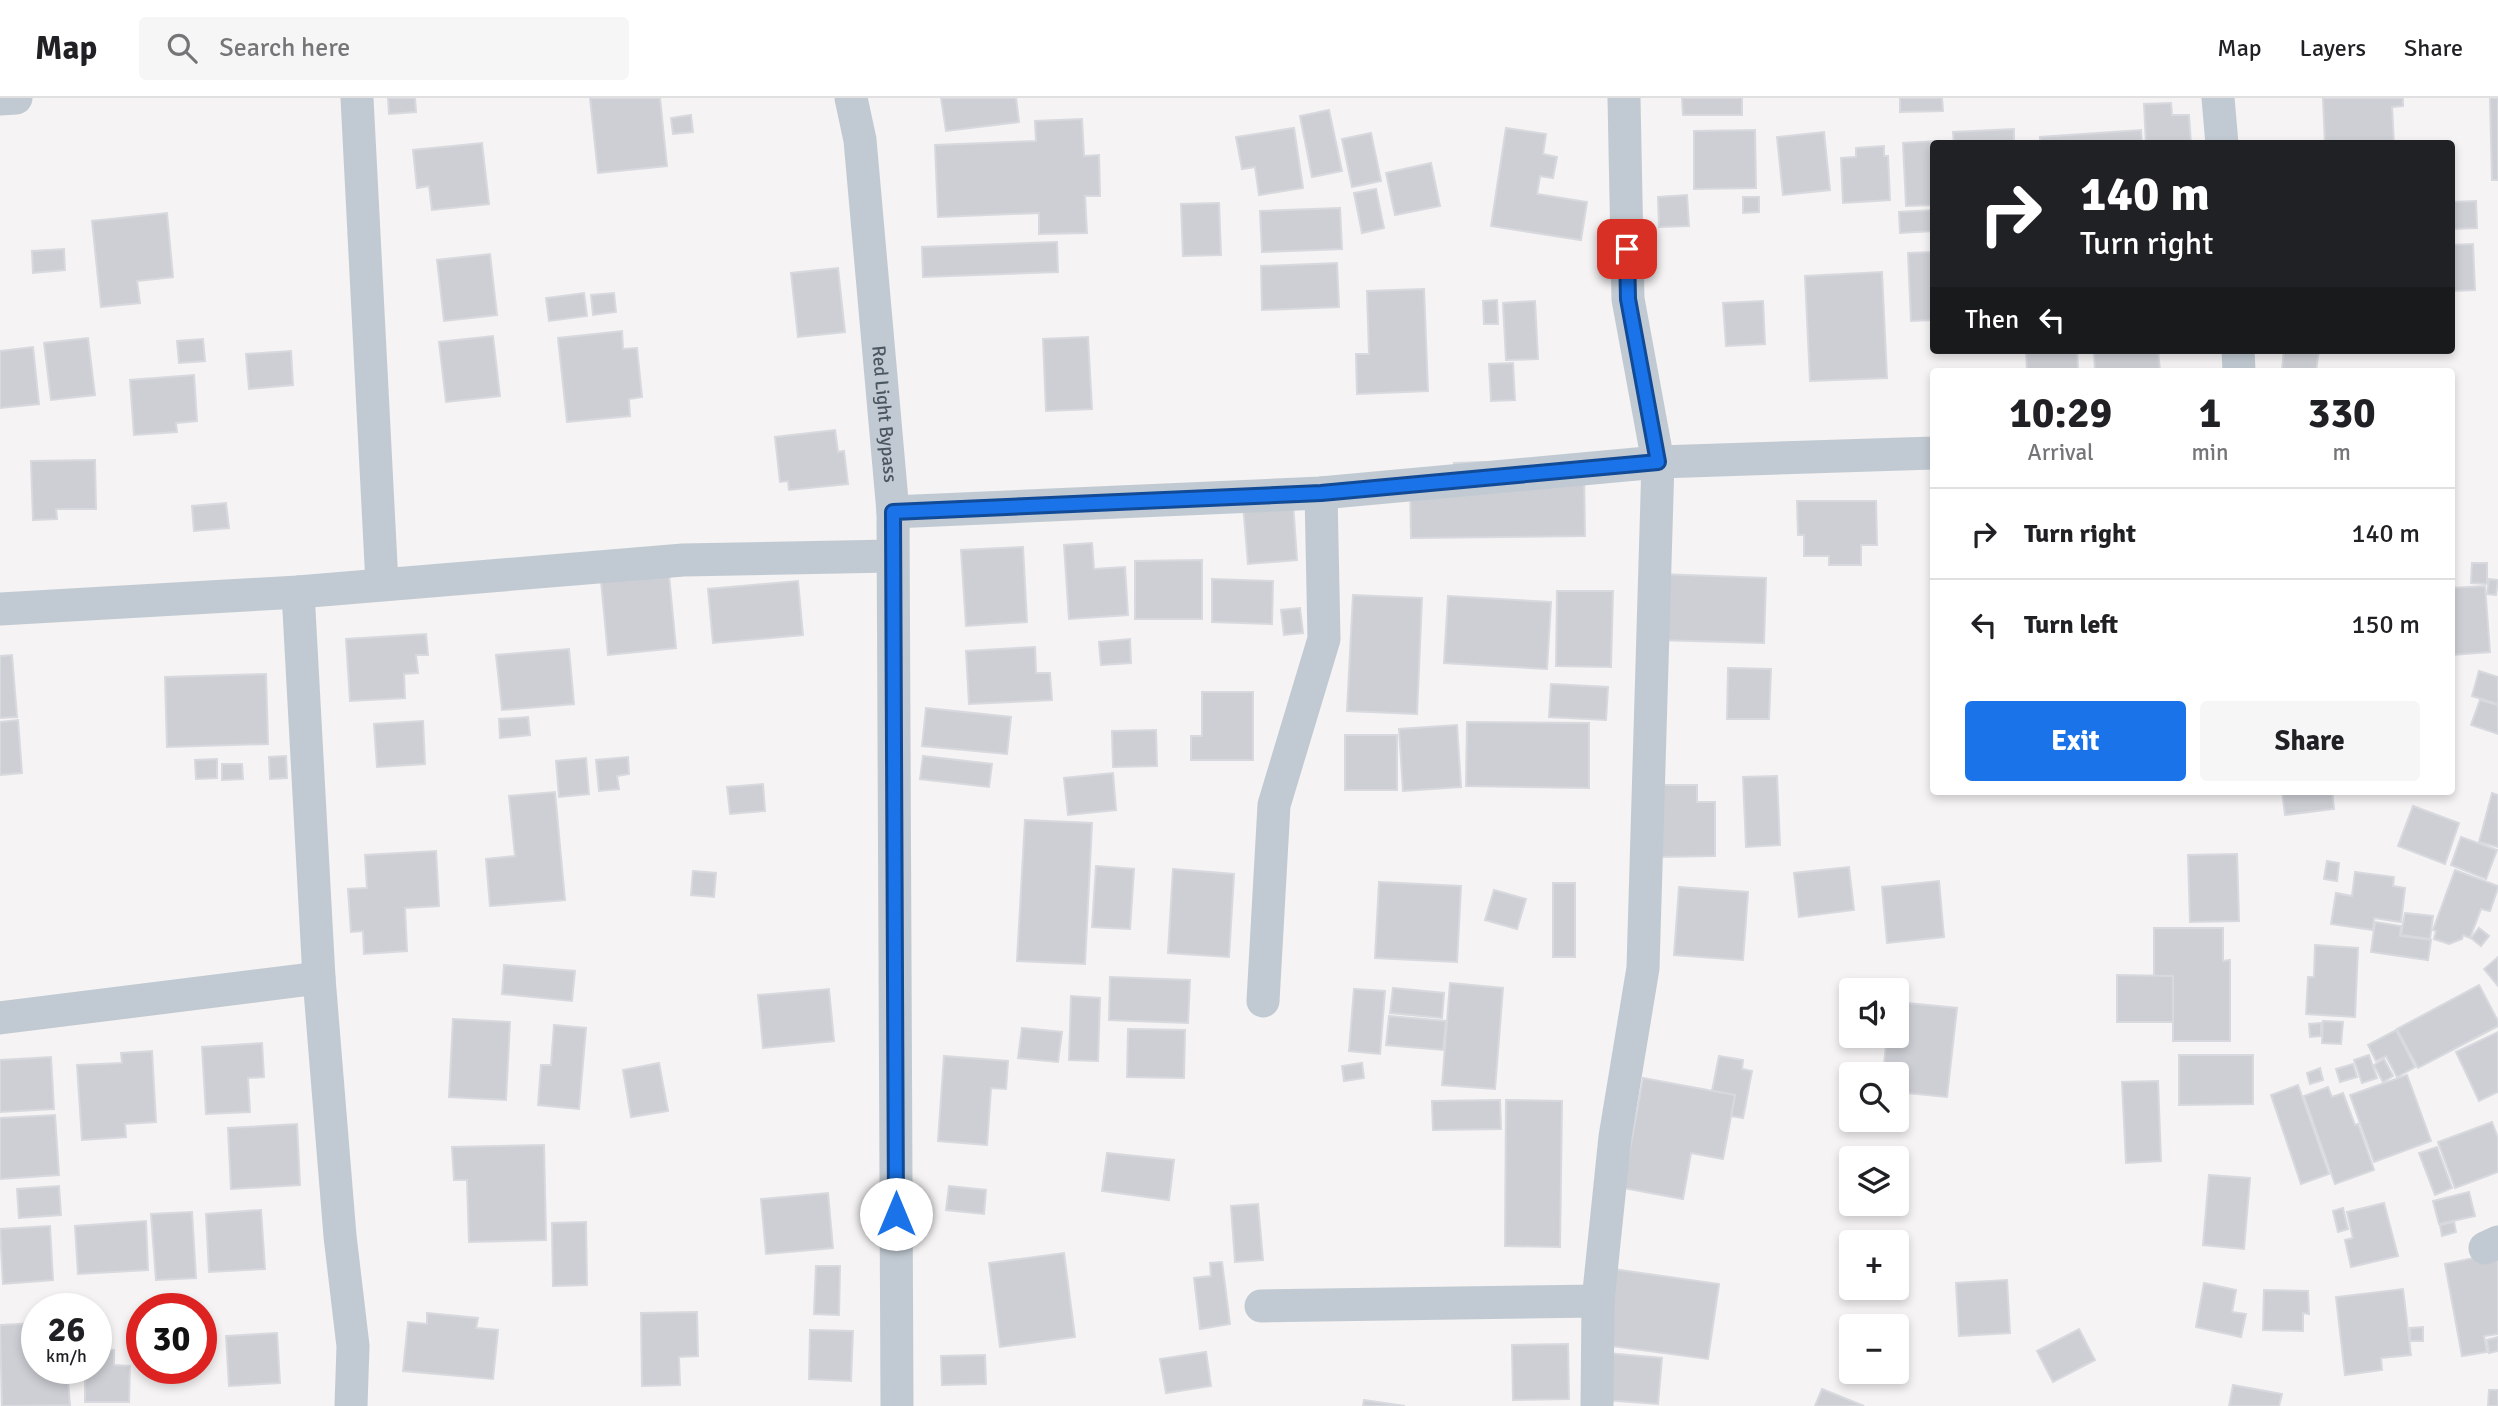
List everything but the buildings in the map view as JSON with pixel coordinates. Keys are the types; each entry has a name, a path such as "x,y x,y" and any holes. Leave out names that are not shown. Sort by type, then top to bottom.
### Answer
{"street":[{"path":"0,99 16,98"},
{"path":"357,98 382,584"},
{"name":"Red Light Bypass","path":"851,98 860,140 893,512 897,1406"},
{"path":"1597,1406 1598,1301 1615,1137 1643,968 1658,462 1628,299 1624,98"},
{"path":"2218,98 2222,140"},
{"path":"893,512 1321,493 1658,462 1930,453"},
{"path":"1263,1001 1274,805 1324,639 1321,493"},
{"path":"0,609 298,592 683,560 892,556"},
{"path":"298,592 319,978 340,1236 353,1346 351,1406"},
{"path":"0,1018 319,978"},
{"path":"1261,1306 1598,1301"}],"route":[{"path":"896,1214 893,512 1321,493 1658,462 1628,299 1627,249"}]}
